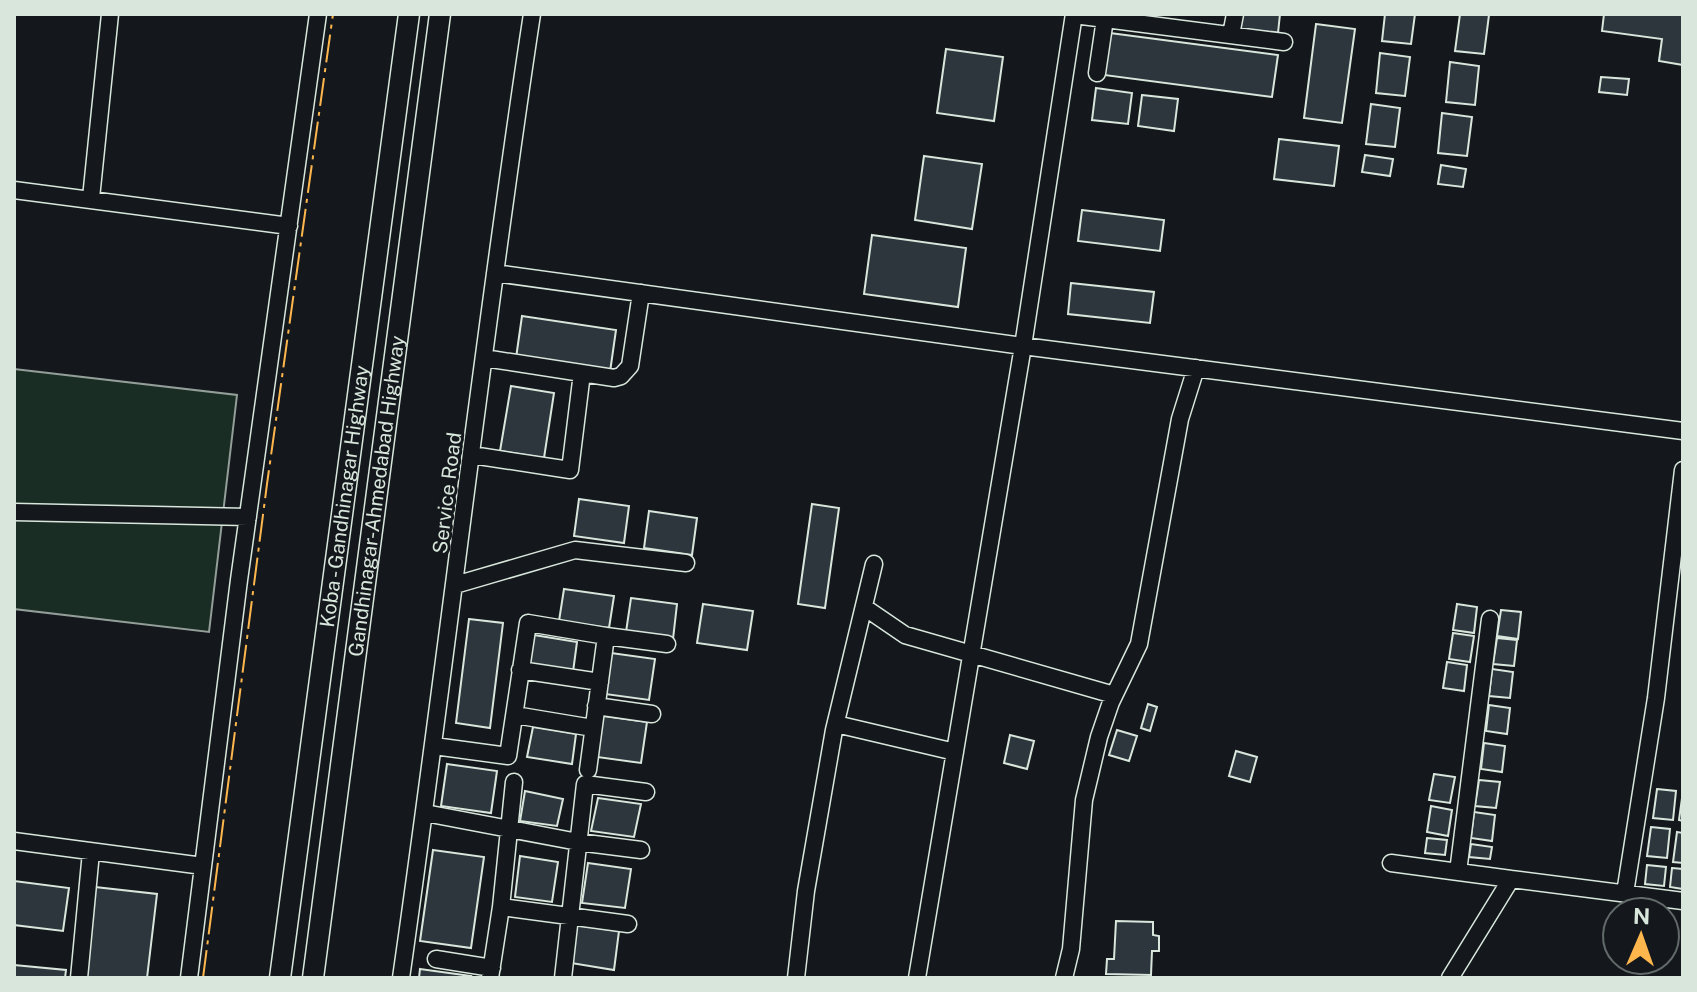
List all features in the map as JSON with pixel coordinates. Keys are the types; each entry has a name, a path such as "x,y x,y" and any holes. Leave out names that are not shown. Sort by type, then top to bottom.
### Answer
{"main road":[{"name":"Koba - Gandhinagar Highway","path":"280,978 409,14"},
{"name":"Gandhinagar-Ahmedabad Highway","path":"313,978 440,14"}],"street":[{"path":"91,198 110,14"},
{"path":"189,978 248,517 318,14"},
{"name":"Service Road","path":"401,978 532,14"},
{"path":"917,978 1023,346 1074,14 1284,42"},
{"path":"1231,35 1235,14"},
{"path":"1097,73 1105,19"},
{"path":"14,190 289,226"},
{"path":"495,273 1023,346 1683,431"},
{"path":"484,358 614,378 627,372 630,366 641,293"},
{"path":"1064,978 1071,949 1084,800 1099,737 1114,695 1139,644 1180,419 1196,368"},
{"path":"472,455 570,470 582,373"},
{"path":"1625,893 1656,698 1683,470"},
{"path":"14,512 248,517"},
{"path":"455,585 575,550 686,563"},
{"path":"796,978 806,891 836,724 874,564"},
{"path":"864,607 905,635 1114,695"},
{"path":"1458,872 1490,619"},
{"path":"434,746 508,756 528,623 667,644"},
{"path":"588,770 606,636"},
{"path":"520,670 600,682"},
{"path":"596,706 652,714"},
{"path":"515,715 593,728"},
{"path":"836,724 955,752"},
{"path":"436,959 491,973 514,782"},
{"path":"563,978 585,784 646,792"},
{"path":"425,813 578,842 641,850"},
{"path":"14,841 203,866"},
{"path":"79,978 91,852"},
{"path":"1391,863 1683,901"},
{"path":"1450,978 1511,879"},
{"path":"501,907 628,924"}],"green space":[{"path":"14,369 237,395 209,632 14,609"}],"building":[{"path":"1242,14 1280,14 1278,33 1240,29"},
{"path":"1385,14 1415,14 1411,44 1382,41"},
{"path":"1460,14 1489,15 1484,54 1455,51"},
{"path":"1604,14 1683,14 1683,65 1659,61 1662,39 1602,31"},
{"path":"1316,24 1355,29 1342,123 1304,118"},
{"path":"1110,33 1278,55 1272,97 1104,75"},
{"path":"946,49 1003,57 994,121 937,113"},
{"path":"1380,53 1410,57 1405,96 1376,93"},
{"path":"1450,62 1479,66 1475,105 1446,102"},
{"path":"1601,77 1629,79 1627,95 1599,92"},
{"path":"1096,88 1132,93 1128,124 1092,120"},
{"path":"1142,95 1178,99 1174,131 1138,126"},
{"path":"1371,104 1400,108 1395,147 1366,144"},
{"path":"1442,113 1472,117 1467,156 1438,153"},
{"path":"1279,139 1339,146 1334,186 1274,179"},
{"path":"1365,155 1393,159 1390,176 1362,172"},
{"path":"924,156 982,164 972,229 915,220"},
{"path":"1441,165 1466,169 1463,187 1438,184"},
{"path":"1082,210 1164,220 1160,251 1078,241"},
{"path":"872,235 966,248 958,307 864,294"},
{"path":"1071,283 1154,292 1150,323 1068,314"},
{"path":"522,316 616,330 610,372 516,358"},
{"path":"511,386 554,393 544,458 500,451"},
{"path":"579,499 629,506 624,543 574,536"},
{"path":"812,504 839,508 825,608 798,604"},
{"path":"649,511 697,518 692,555 644,548"},
{"path":"564,589 614,596 609,628 559,621"},
{"path":"631,598 677,604 673,639 626,632"},
{"path":"703,604 753,611 747,650 697,643"},
{"path":"1457,604 1477,607 1474,633 1453,630"},
{"path":"1501,610 1521,612 1518,639 1497,636"},
{"path":"469,619 503,623 490,728 456,723"},
{"path":"1453,633 1474,636 1470,662 1449,659"},
{"path":"534,635 577,642 573,672 528,665"},
{"path":"1497,638 1517,640 1514,666 1493,664"},
{"path":"611,653 655,659 649,700 605,694"},
{"path":"1447,662 1467,665 1464,691 1443,688"},
{"path":"1492,669 1513,672 1510,698 1489,696"},
{"path":"1148,704 1157,707 1150,731 1141,728"},
{"path":"1489,705 1510,708 1507,734 1486,731"},
{"path":"603,716 647,722 641,763 597,757"},
{"path":"533,727 576,734 572,764 527,757"},
{"path":"1117,730 1137,736 1129,761 1109,755"},
{"path":"1010,735 1034,741 1027,769 1004,763"},
{"path":"1484,743 1505,746 1502,772 1481,769"},
{"path":"1236,751 1257,757 1250,782 1229,776"},
{"path":"447,764 497,771 491,813 441,806"},
{"path":"1434,774 1455,777 1450,803 1429,800"},
{"path":"1479,780 1500,782 1496,808 1475,806"},
{"path":"1657,789 1676,791 1673,820 1653,818"},
{"path":"525,791 563,799 557,826 520,821"},
{"path":"1683,791 1683,821 1679,820"},
{"path":"598,798 641,804 634,837 591,831"},
{"path":"1431,806 1452,810 1448,836 1427,832"},
{"path":"1474,812 1495,815 1492,841 1471,838"},
{"path":"1651,827 1670,829 1667,858 1647,856"},
{"path":"1677,832 1683,833 1683,863 1673,862"},
{"path":"1427,838 1447,840 1445,855 1425,853"},
{"path":"1471,844 1492,847 1490,859 1469,857"},
{"path":"433,850 484,857 471,948 420,941"},
{"path":"520,856 558,862 552,902 515,897"},
{"path":"588,863 631,869 625,908 582,903"},
{"path":"1647,865 1666,867 1664,886 1645,884"},
{"path":"1672,868 1683,869 1683,889 1670,887"},
{"path":"14,881 69,888 63,931 14,925"},
{"path":"95,887 157,894 147,978 84,978"},
{"path":"1116,921 1153,922 1153,935 1159,936 1159,951 1152,951 1151,975 1106,974 1107,959 1114,959"},
{"path":"576,925 619,931 614,970 571,963"},
{"path":"14,965 66,970 65,978 14,978"},
{"path":"420,969 471,976 419,978"}],"power":[{"path":"203,978 267,484 333,14"}]}
